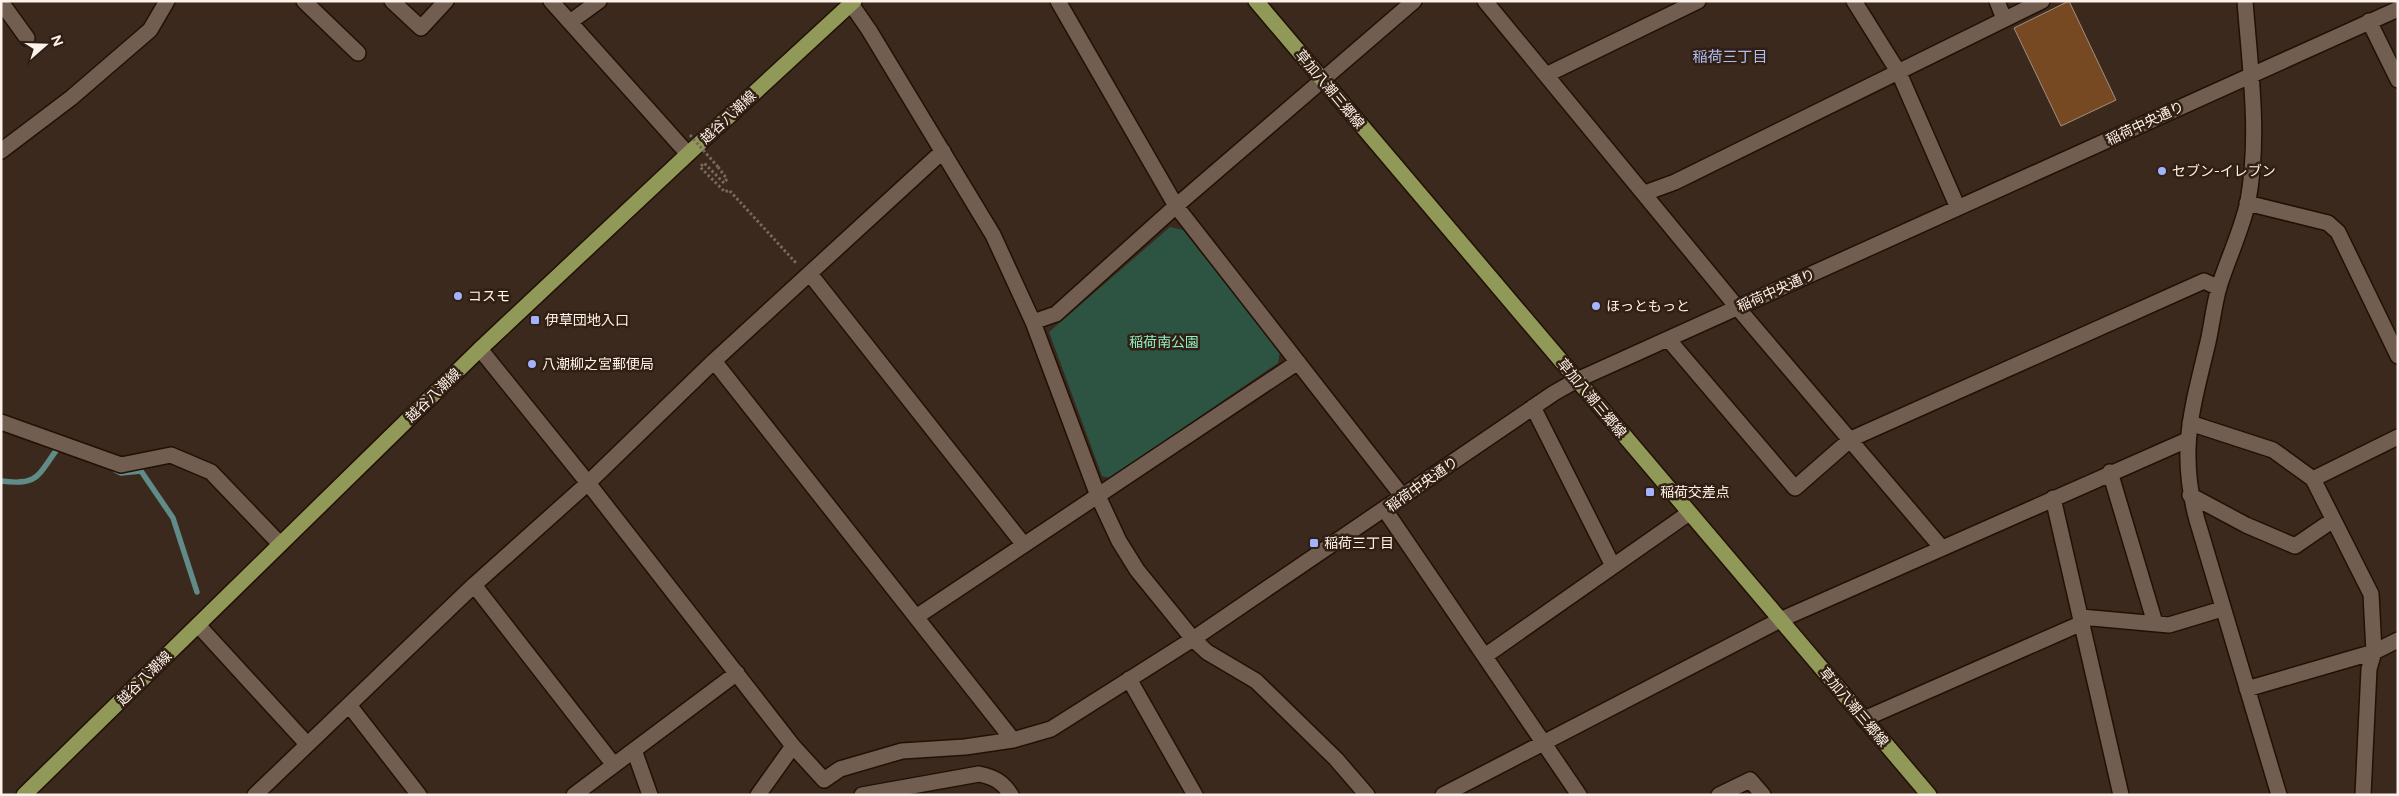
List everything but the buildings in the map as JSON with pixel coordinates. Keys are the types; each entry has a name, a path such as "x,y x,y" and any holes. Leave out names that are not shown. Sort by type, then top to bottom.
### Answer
{"main road":[{"name":"草加八潮三郷線","path":"1256,1 1929,795"},
{"name":"越谷八潮線","path":"24,795 480,350 852,2"}],"street":[{"path":"3,145 71,98 150,30 167,1"},
{"path":"304,1 358,53"},
{"path":"392,1 421,28 446,1"},
{"path":"551,1 688,154"},
{"path":"570,22 598,1"},
{"path":"1058,1 1176,206 1403,497"},
{"path":"1032,322 1056,314 1176,206 1414,1"},
{"path":"1485,1 1737,307 1941,547"},
{"path":"1546,75 1698,1"},
{"path":"1854,1 1899,73 1958,208"},
{"path":"1997,1 2004,19"},
{"path":"1645,193 1675,182 2042,1"},
{"path":"2245,1 2255,135 2247,203 2219,288 2187,440 2190,495 2222,609 2279,795"},
{"path":"1,2 27,38"},
{"path":"852,2 993,235 1032,322 1098,496 1119,541 1137,570 1193,639 1207,652 1256,681 1336,759 1367,795"},
{"name":"稲荷中央通り","path":"793,746 824,780 840,769 902,750 965,747 1013,740 1051,729 1193,639 1533,407 1577,380 2398,9"},
{"path":"2369,22 2398,80"},
{"path":"255,795 474,586 588,483 714,361 943,151"},
{"path":"2247,203 2328,223 2338,232 2397,350"},
{"path":"809,275 1024,545"},
{"path":"1668,339 1795,488 1851,439 2204,281 2219,288"},
{"path":"480,350 588,483 793,746 758,795"},
{"path":"714,361 1013,740"},
{"path":"916,618 1298,362"},
{"path":"1533,407 1613,566"},
{"path":"1,422 121,464 171,456 201,466 211,472 280,544"},
{"path":"2190,423 2273,450 2313,479 2371,594 2374,652 2369,669 2363,795"},
{"path":"2313,479 2398,437"},
{"path":"1443,795 1545,744 1780,620 2110,472 2187,440"},
{"path":"2110,472 2155,623"},
{"path":"2190,495 2246,525 2295,546 2333,520"},
{"path":"2053,498 2121,795"},
{"path":"1384,510 1579,795"},
{"path":"1485,656 1689,513"},
{"path":"474,586 614,765"},
{"path":"1864,719 2082,620 2169,625 2222,609"},
{"path":"198,625 307,744"},
{"path":"2247,690 2374,652 2398,640"},
{"path":"581,793 614,765 737,673"},
{"path":"1129,679 1195,795"},
{"path":"348,705 419,795"},
{"path":"634,750 650,795"},
{"path":"862,795 979,774 992,776 1005,786 1011,795"},
{"path":"1719,795 1750,780 1763,795"}],"path":[{"path":"690,135 727,179 724,183 704,163 700,167 725,192 729,190 809,275"}],"green space":[{"name":"稲荷南公園","path":"1170,227 1183,230 1280,352 1278,363 1110,478 1102,476 1049,332"}],"waterway":[{"path":"1,481 23,482 36,477 58,448 62,450"},
{"path":"115,470 121,473 141,471 173,518 197,592"}],"place":[{"name":"セブン-イレブン","path":"2162,171"},
{"name":"コスモ","path":"458,296"},
{"name":"ほっともっと","path":"1596,306"},
{"name":"伊草団地入口","path":"535,320"},
{"name":"八潮柳之宮郵便局","path":"532,364"},
{"name":"稲荷交差点","path":"1650,492"},
{"name":"稲荷三丁目","path":"1314,543"}],"district":[{"name":"稲荷三丁目","path":"1730,57"}]}
